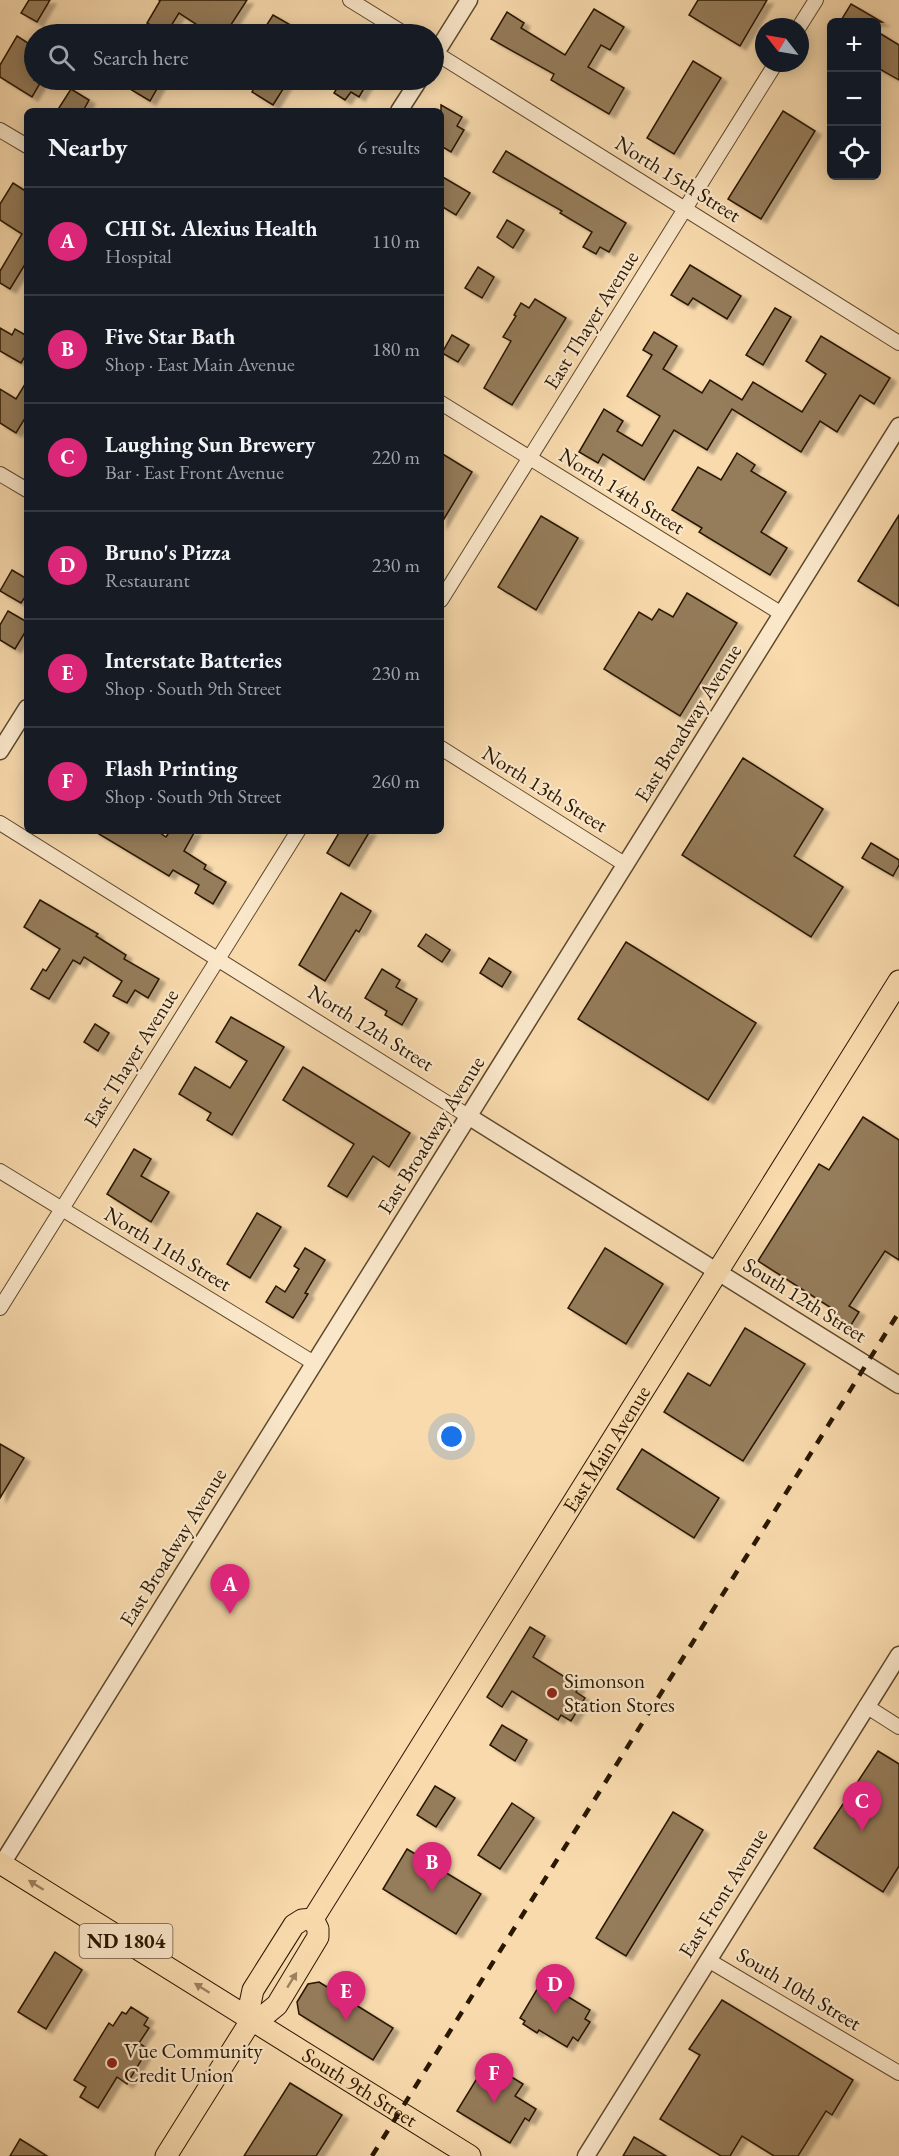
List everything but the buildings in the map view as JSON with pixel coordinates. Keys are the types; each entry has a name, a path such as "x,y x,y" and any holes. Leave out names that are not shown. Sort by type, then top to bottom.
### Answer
{"main road":[{"name":"East Main Avenue","path":"166,2156 252,2019 266,2014 273,2008 299,1968 319,1933 313,1919 899,981"},
{"name":"ND 1804","path":"1,1865 252,2019"},
{"name":"South 9th Street","path":"252,2019 470,2156"}],"street":[{"path":"350,0 389,24"},
{"path":"444,39 469,0"},
{"path":"805,18 816,0"},
{"name":"North 15th Street","path":"444,60 899,343"},
{"name":"East Thayer Avenue","path":"444,595 770,72"},
{"path":"401,108 413,90"},
{"path":"0,130 24,144"},
{"name":"North 14th Street","path":"444,405 782,614"},
{"name":"East Broadway Avenue","path":"1,1865 899,426"},
{"path":"0,474 24,488"},
{"path":"0,751 24,713"},
{"name":"North 13th Street","path":"444,750 626,865"},
{"name":"North 12th Street","path":"0,823 718,1272"},
{"name":"East Thayer Avenue","path":"0,1308 296,834"},
{"name":"North 11th Street","path":"0,1171 314,1364"},
{"name":"South 12th Street","path":"718,1272 899,1384"},
{"name":"East Front Avenue","path":"586,2156 899,1655"},
{"path":"866,1706 899,1727"},
{"name":"South 10th Street","path":"708,1960 899,2073"}],"railway":[{"path":"372,2156 899,1312"}],"place":[{"name":"CHI St. Alexius Health","path":"230,1614"},
{"name":"Simonson Station Stores","path":"552,1693"},
{"name":"Laughing Sun Brewery","path":"862,1831"},
{"name":"Five Star Bath","path":"432,1892"},
{"name":"Bruno's Pizza","path":"555,2014"},
{"name":"Interstate Batteries","path":"346,2021"},
{"name":"Vue Community Credit Union","path":"112,2063"},
{"name":"Flash Printing","path":"494,2103"}]}
